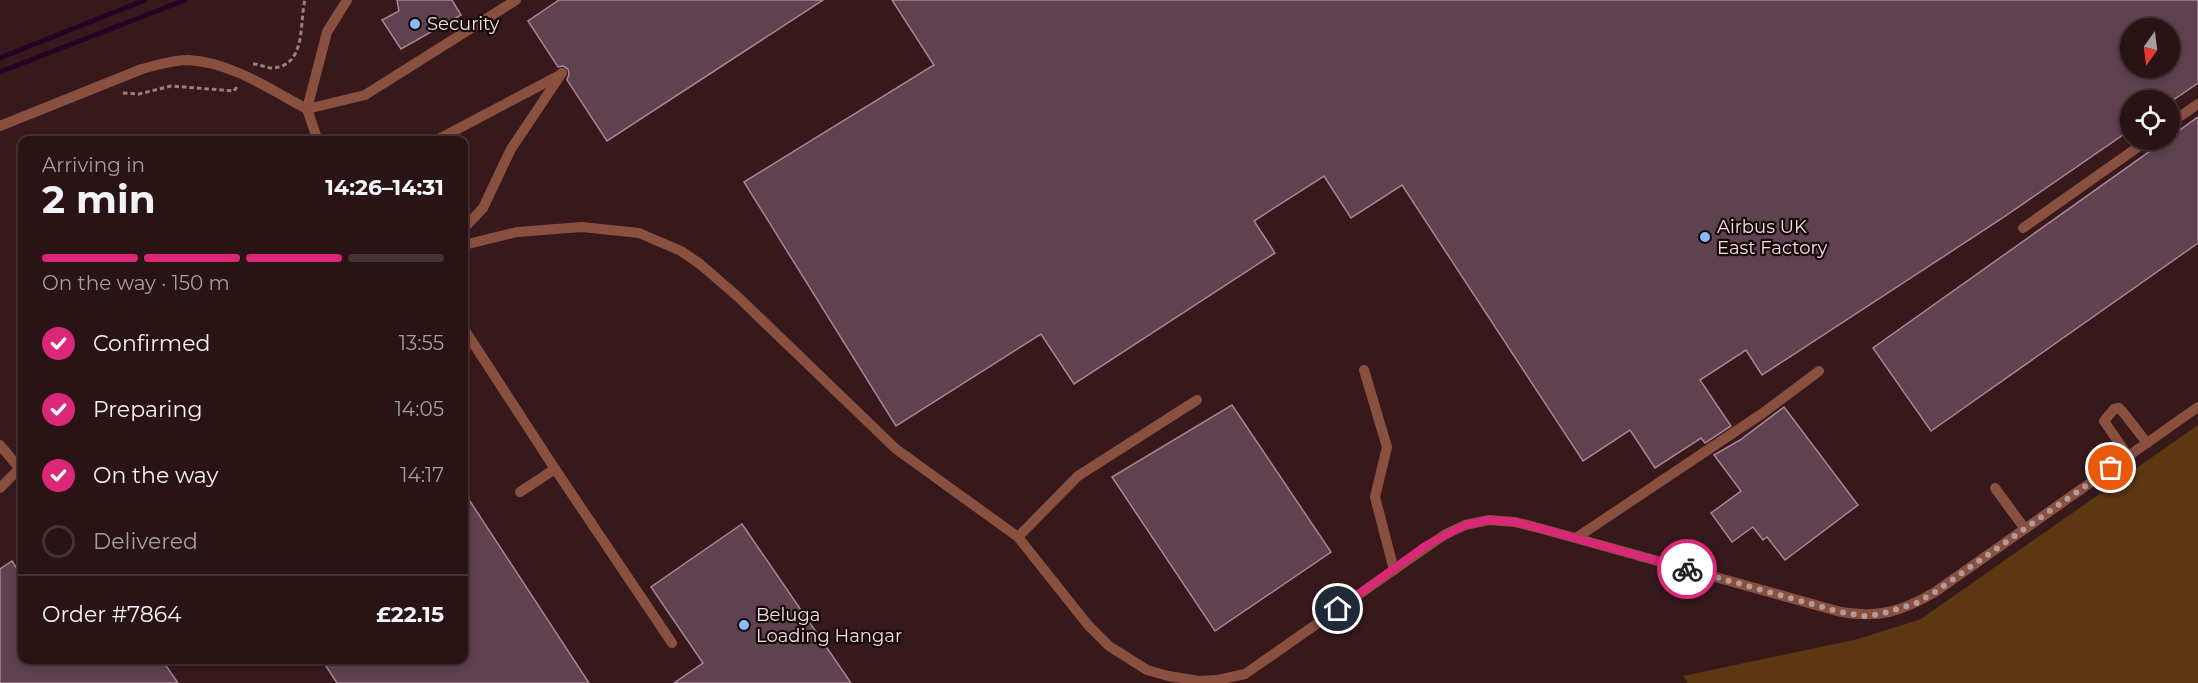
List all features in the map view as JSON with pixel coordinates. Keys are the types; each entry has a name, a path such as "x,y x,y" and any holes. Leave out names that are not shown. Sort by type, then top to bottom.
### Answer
{"lane":[{"path":"316,136 307,110 327,32 347,0"},
{"path":"0,126 142,69 166,62 188,60 212,64 243,76 307,110 365,95 516,0"},
{"path":"444,136 562,73 511,149 483,208 468,224"},
{"path":"2180,116 2198,104"},
{"path":"2024,228 2134,150"},
{"path":"468,244 518,232 582,227 639,233 681,251 700,264 736,296 896,449 1018,537 1088,626 1109,646 1147,670 1168,676 1199,681 1218,681 1245,674"},
{"path":"468,335 672,643"},
{"path":"1364,370 1387,447 1374,496 1394,570"},
{"path":"1576,538 1763,413 1819,371"},
{"path":"1018,537 1078,476 1197,400"},
{"path":"1232,683 1444,535 1465,525 1489,520 1515,522 1840,612 1864,616 1881,614 1917,603 1935,592 2198,407"},
{"path":"2128,456 2104,421 2114,410 2119,408 2124,411 2147,443"},
{"path":"0,445 18,464"},
{"path":"520,492 555,469"},
{"path":"0,488 18,470"},
{"path":"1995,488 2025,529"}],"path":[{"path":"115,96 125,92 139,94 171,86 234,92 251,63 271,68 282,65 294,57 300,43 305,0"}],"shaded area":[{"path":"2198,425 2198,683 1688,683 1683,676 1858,639 1921,619"}],"building":[{"name":"Security","path":"397,0 452,0 461,15 401,49 382,20 399,11"},
{"path":"559,0 823,0 607,141 567,80 568,69 563,66 558,67 528,21"},
{"name":"Airbus UK East Factory","path":"892,0 2198,0 2198,83 2180,95 2180,90 2120,90 2120,137 2001,219 1762,375 1746,350 1700,380 1731,426 1705,443 1701,438 1655,468 1630,430 1583,461 1402,185 1351,218 1324,176 1254,221 1275,253 1074,384 1041,334 896,426 744,182 934,65"},
{"path":"2198,117 2198,243 1931,431 1873,348 2152,150 2180,150 2180,130"},
{"path":"1232,405 1331,552 1215,631 1112,477"},
{"path":"1784,407 1858,505 1785,560 1767,537 1763,540 1753,527 1732,542 1711,513 1741,491 1714,455 1740,440"},
{"path":"468,498 589,683 337,683 325,664 468,664"},
{"name":"Beluga Loading Hangar","path":"742,524 851,683 674,683 703,663 651,587"},
{"path":"12,561 18,570 18,664 165,664 178,683 0,683 0,569"}],"waterway":[{"path":"0,58 145,0"},
{"path":"0,72 185,0"}],"way so far":[{"path":"1687,569 1840,612 1864,616 1900,610 1935,592 2111,468"}],"place":[{"name":"Security","path":"415,24"},
{"name":"Airbus UK East Factory","path":"1705,237"},
{"name":"Beluga Loading Hangar","path":"744,625"}],"route":[{"path":"1338,609 1425,546 1465,525 1489,520 1515,522 1687,569"}]}
